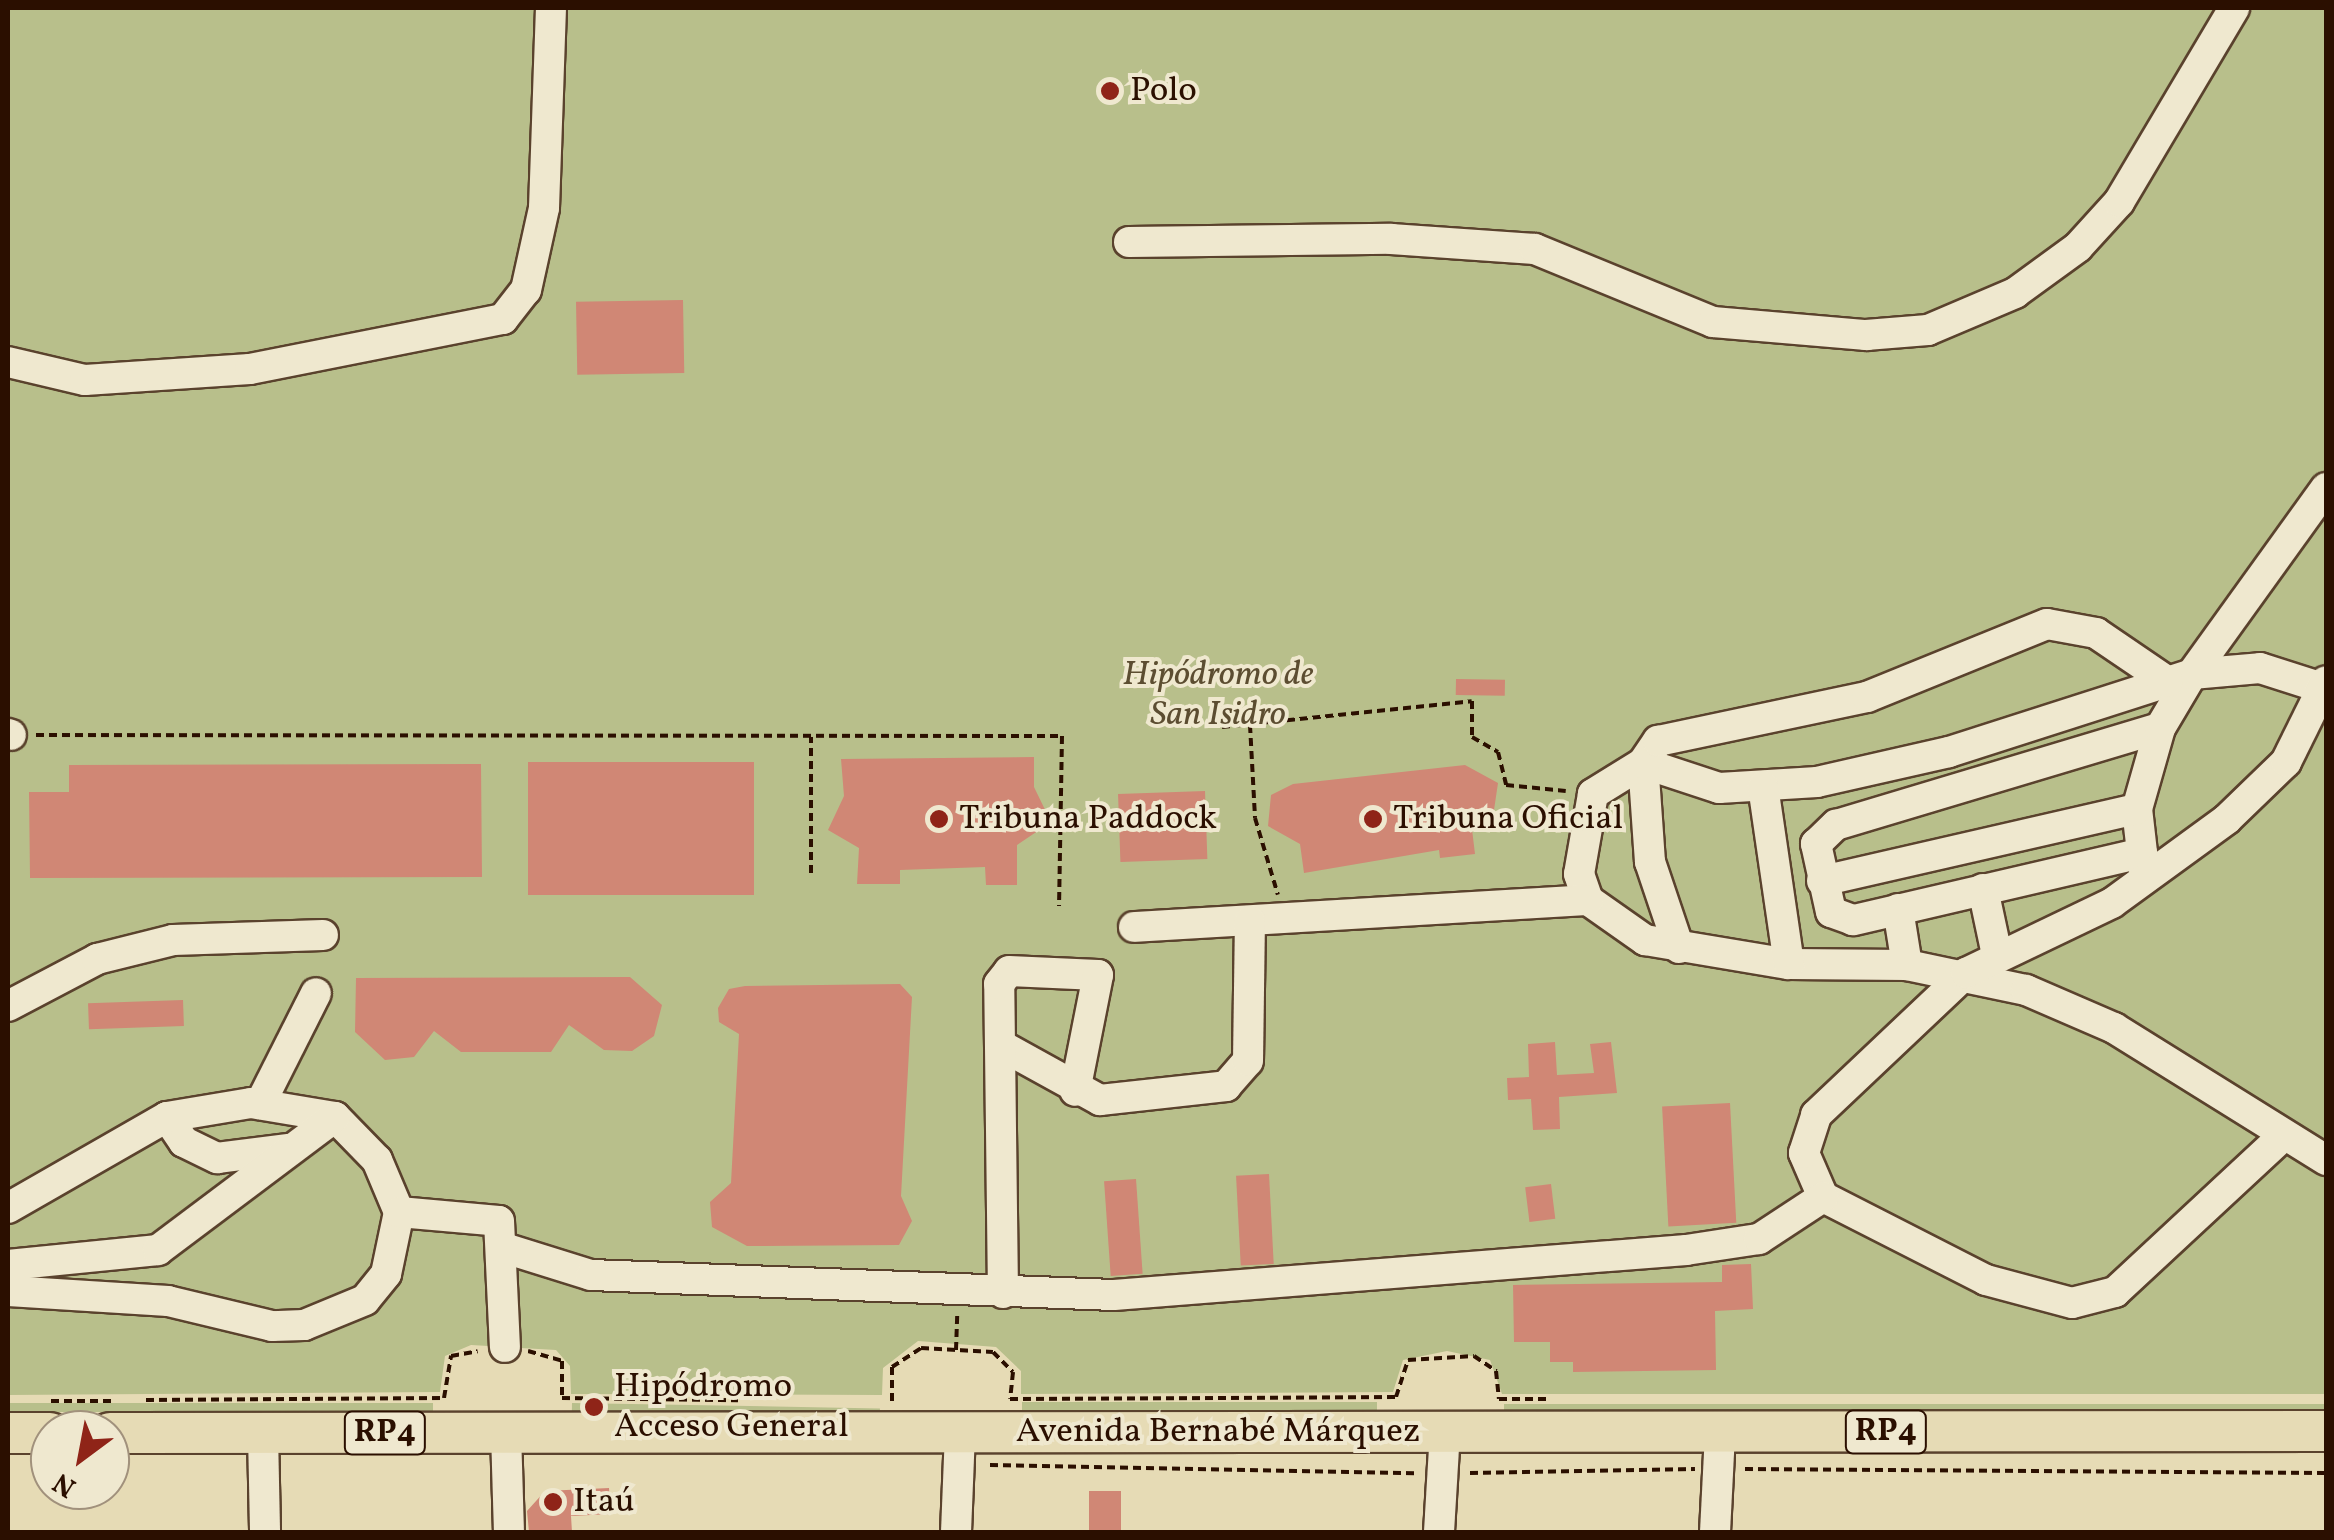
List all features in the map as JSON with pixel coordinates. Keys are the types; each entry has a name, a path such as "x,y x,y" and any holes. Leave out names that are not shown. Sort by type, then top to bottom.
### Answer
{"main road":[{"name":"Avenida Bernabé Márquez","path":"130,1433 506,1432 959,1448 1445,1432 1721,1451 2326,1431"}],"street":[{"path":"8,362 85,380 250,370 503,319 526,290 544,208 551,8"},
{"path":"1129,242 1391,239 1535,249 1713,322 1866,336 1928,330 2014,294 2078,246 2119,202 2234,8"},
{"path":"2143,867 2137,809 2160,728 2180,678 2326,488"},
{"path":"2180,678 2096,633 2047,624 1867,697 1658,741 1644,763 1593,794 1578,874 1588,900 1645,940 1789,964 1907,965 1966,973 2114,1028 2326,1160"},
{"path":"1644,763 1684,781 1763,786 1950,752 2180,678 2260,668 2326,686 2286,762 2143,867 1966,973 1816,1115 1804,1153 1823,1198 2014,1292 2072,1303 2115,1292 2283,1136"},
{"path":"2143,867 1983,889 1841,920 1822,881 1816,844 1836,825 2160,728"},
{"path":"1644,763 1650,862 1679,948"},
{"path":"1763,786 1789,964"},
{"path":"1822,881 2137,809"},
{"path":"1983,889 1997,956"},
{"path":"1134,927 1588,900"},
{"path":"1898,909 1907,965"},
{"path":"1002,1046 1075,1091 1135,1101 1242,1078 1250,922"},
{"path":"8,1006 97,959 174,940 323,935"},
{"path":"1003,1294 1001,976 1090,968 1100,986 1075,1091"},
{"path":"260,1104 316,993"},
{"path":"8,1208 167,1117 260,1104 335,1117 377,1160 399,1212 386,1274 365,1300 304,1325 272,1326 168,1301 8,1291"},
{"path":"167,1117 184,1142 217,1158 288,1149"},
{"path":"8,1264 158,1250 335,1117"},
{"path":"501,1247 591,1276 1003,1294 1202,1292 1686,1250 1759,1239 1823,1198"},
{"path":"399,1212 499,1221 506,1350"},
{"path":"506,1432 509,1532"},
{"path":"1439,1532 1445,1432"},
{"path":"263,1434 264,1532"},
{"path":"956,1532 959,1448"},
{"path":"1715,1532 1721,1451"}],"path":[{"path":"1222,728 1472,701 1472,737 1498,752 1506,785 1593,794"},
{"path":"1250,724 1255,818 1271,846 1282,919"},
{"path":"9,734 1062,736 1058,906"},
{"path":"811,735 811,873"},
{"path":"956,1350 958,1290"},
{"path":"873,1402 892,1402 892,1368 921,1348 994,1352 1013,1372 1010,1399 1396,1397 1408,1360 1474,1356 1496,1371 1499,1399 1558,1399"},
{"path":"130,1413 444,1398 451,1356 506,1350 562,1361 562,1398 756,1400"},
{"path":"959,1448 1445,1473 1721,1451 2326,1473"}],"green space":[{"name":"Hipódromo de San Isidro","path":"8,8 2326,8 2326,1394 1502,1394 1490,1360 1447,1351 1403,1360 1393,1392 1021,1394 1021,1371 996,1347 918,1341 883,1368 882,1395 571,1394 570,1366 556,1350 471,1345 445,1356 440,1392 8,1395"},
{"path":"1022,1402 1377,1402 1377,1413 1022,1413"},
{"path":"8,1403 433,1403 433,1412 8,1412"},
{"path":"572,1403 880,1408 880,1416 572,1411"},
{"path":"1504,1404 2326,1404 2326,1411 1504,1411"}],"building":[{"path":"683,300 684,373 577,375 576,302"},
{"path":"1456,679 1505,680 1505,696 1456,695"},
{"name":"Tribuna Paddock","path":"1034,757 1034,787 1051,822 1017,845 1017,885 986,885 985,867 900,870 900,884 857,884 859,848 828,830 844,796 841,759"},
{"path":"528,762 754,762 754,895 528,895"},
{"path":"481,764 482,877 30,878 29,792 69,792 69,765"},
{"name":"Tribuna Oficial","path":"1465,765 1498,783 1494,810 1471,821 1475,854 1440,858 1439,850 1304,873 1300,844 1268,826 1271,795 1293,784"},
{"path":"1205,791 1207,859 1120,862 1118,794"},
{"path":"630,977 662,1005 654,1036 632,1051 604,1050 569,1025 551,1052 461,1052 434,1031 414,1057 385,1060 355,1032 356,978"},
{"path":"900,984 912,997 901,1196 912,1221 899,1245 747,1246 712,1227 710,1202 731,1183 739,1034 719,1022 718,1008 729,989"},
{"path":"183,1000 184,1026 89,1029 88,1003"},
{"path":"1555,1042 1557,1075 1594,1073 1590,1044 1611,1042 1617,1093 1559,1097 1560,1129 1533,1130 1531,1099 1508,1100 1507,1078 1529,1077 1528,1044"},
{"path":"1730,1103 1736,1223 1668,1226 1662,1107"},
{"path":"1269,1174 1274,1264 1241,1266 1236,1176"},
{"path":"1136,1179 1143,1274 1111,1276 1104,1181"},
{"path":"1551,1184 1555,1219 1529,1222 1525,1187"},
{"path":"1751,1264 1753,1309 1715,1311 1716,1370 1573,1372 1573,1362 1550,1362 1550,1342 1514,1342 1513,1285 1722,1282 1722,1265"},
{"name":"Itaú","path":"609,1488 611,1514 571,1516 572,1532 529,1532 527,1511 545,1491"},
{"path":"1089,1491 1121,1491 1121,1532 1089,1532"}],"place":[{"name":"Polo","path":"1110,91"},
{"name":"Tribuna Paddock","path":"939,819"},
{"name":"Tribuna Oficial","path":"1373,819"},
{"name":"Hipódromo Acceso General","path":"594,1407"},
{"name":"Itaú","path":"553,1502"}]}
